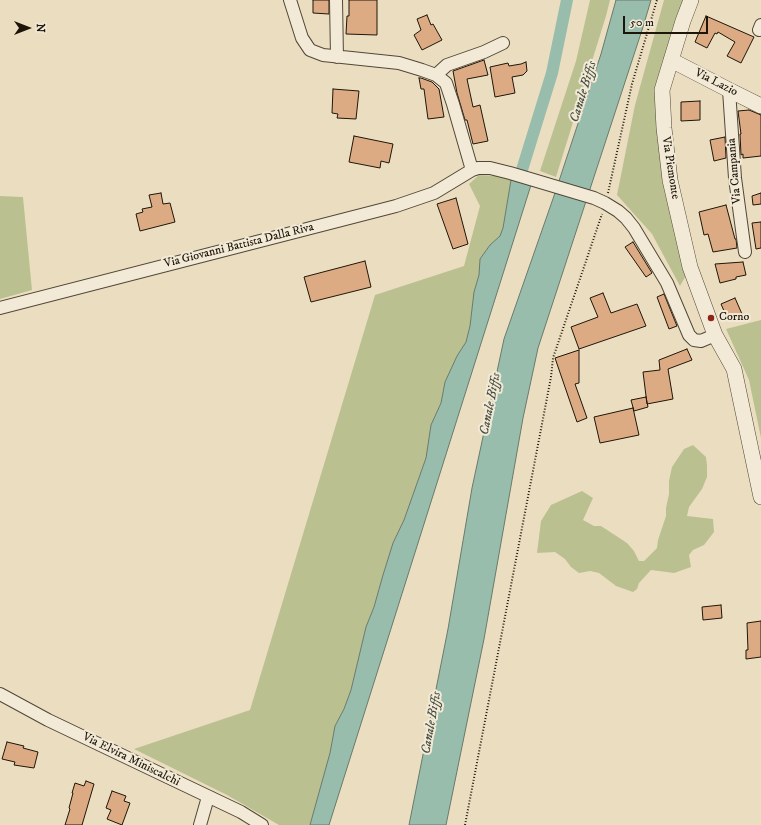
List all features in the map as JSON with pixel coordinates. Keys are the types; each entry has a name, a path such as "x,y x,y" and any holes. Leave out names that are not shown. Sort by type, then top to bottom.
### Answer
{"street":[{"path":"290,0 302,38 310,50 323,55 398,63 436,75 446,83 472,170"},
{"path":"336,0 337,57"},
{"name":"Via Piemonte","path":"690,0 662,90 664,128 670,180 690,267 715,335 734,369 761,498"},
{"path":"436,75 447,65 484,52 503,43"},
{"name":"Via Lazio","path":"671,60 761,106"},
{"name":"Via Campania","path":"728,90 735,178 744,252"},
{"name":"Via Giovanni Battista Dalla Riva","path":"0,308 396,206 434,193 472,170 478,168 490,168 594,198 606,203 618,211 634,228 667,283 689,334 694,340 701,341 715,335"},
{"name":"Via Elvira Miniscalchi","path":"0,694 48,720 241,812 262,825"},
{"path":"200,825 208,796"}],"path":[{"path":"465,825 551,377 553,358 606,203 632,84 657,0"}],"shaded area":[{"path":"590,0 610,0 556,177 540,171 576,61"},
{"path":"664,0 684,0 658,91 688,272 680,286 652,234 617,195 635,105"},
{"path":"479,175 498,176 511,180 503,228 500,237 490,245 480,259 479,275 474,292 470,326 466,342 457,356 445,382 441,403 431,425 426,458 404,520 393,543 374,607 366,627 351,690 344,709 335,726 330,753 310,825 279,825 227,795 134,749 250,710 375,295 464,266 480,206 469,184"},
{"path":"0,196 23,197 32,290 0,299"},
{"path":"761,320 761,438 749,380 726,329"},
{"path":"693,445 706,457 707,477 702,489 689,507 687,516 713,519 714,532 704,545 693,550 689,555 691,567 674,573 651,570 633,592 616,586 599,573 590,571 579,573 571,567 565,559 555,552 537,553 541,521 551,505 582,491 593,498 583,520 594,526 601,526 627,543 634,551 639,561 644,561 657,548 658,540 666,516 669,481 672,467 684,449"}],"water":[{"name":"Canale Biffis","path":"616,0 651,0 538,348 523,418 484,639 446,825 409,825 448,629 472,488 504,339 555,193 601,54"},
{"path":"511,180 531,185 329,825 310,825 330,753 335,726 344,709 351,690 366,627 374,607 393,543 404,520 426,458 431,425 441,403 445,382 457,356 466,342 470,326 474,292 479,275 480,259 490,245 500,236 503,228"}],"building":[{"path":"313,0 329,0 329,14 313,13"},
{"path":"349,0 377,0 377,35 346,34 347,16 349,16"},
{"path":"427,15 431,25 433,24 442,40 422,50 414,35 421,30 417,19"},
{"path":"706,16 754,37 741,63 727,56 735,42 718,32 717,34 715,33 707,48 695,42"},
{"path":"484,60 488,75 467,79 473,107 480,105 488,141 473,144 467,120 465,120 457,93 453,71"},
{"path":"526,62 527,71 523,75 512,77 515,93 495,97 490,67 508,63 509,66"},
{"path":"419,78 432,82 439,89 444,117 428,119 424,89 421,89"},
{"path":"333,89 359,91 356,119 337,118 338,114 332,113"},
{"path":"700,101 700,120 681,121 681,102"},
{"path":"749,110 761,115 761,156 743,158 743,154 741,155 741,134 738,111"},
{"path":"354,136 393,144 389,163 381,161 380,168 349,162"},
{"path":"725,137 726,158 714,161 710,140"},
{"path":"161,193 163,204 170,203 175,222 140,231 136,214 143,212 142,209 152,207 149,195"},
{"path":"761,193 761,204 753,205 752,196"},
{"path":"456,198 468,244 453,249 437,204"},
{"path":"726,205 736,239 737,248 713,252 708,234 704,235 699,212"},
{"path":"761,222 761,248 756,249 752,223"},
{"path":"633,242 652,273 646,277 625,247"},
{"path":"365,261 371,287 311,302 304,277"},
{"path":"743,262 746,275 720,283 715,264"},
{"path":"603,293 611,313 637,304 646,326 579,349 571,327 598,317 590,298"},
{"path":"664,294 677,326 669,329 657,297"},
{"path":"735,298 742,314 728,320 721,304"},
{"path":"687,349 692,360 668,369 673,399 647,404 643,372 660,370 659,360"},
{"path":"579,350 579,383 575,384 587,418 577,422 555,358"},
{"path":"646,397 648,407 634,411 631,400"},
{"path":"633,408 639,435 600,443 594,417"},
{"path":"721,605 722,618 703,620 702,607"},
{"path":"761,621 761,657 746,659 746,650 748,650 747,623"},
{"path":"7,742 24,746 23,748 38,752 34,768 14,765 15,762 2,759"},
{"path":"86,781 94,784 82,825 65,825 75,783 84,786"},
{"path":"112,791 126,796 124,801 130,803 122,825 107,819 111,810 106,808"}],"waterway":[{"path":"517,186 552,73 567,0"}],"place":[{"name":"Corno","path":"711,318"}]}
